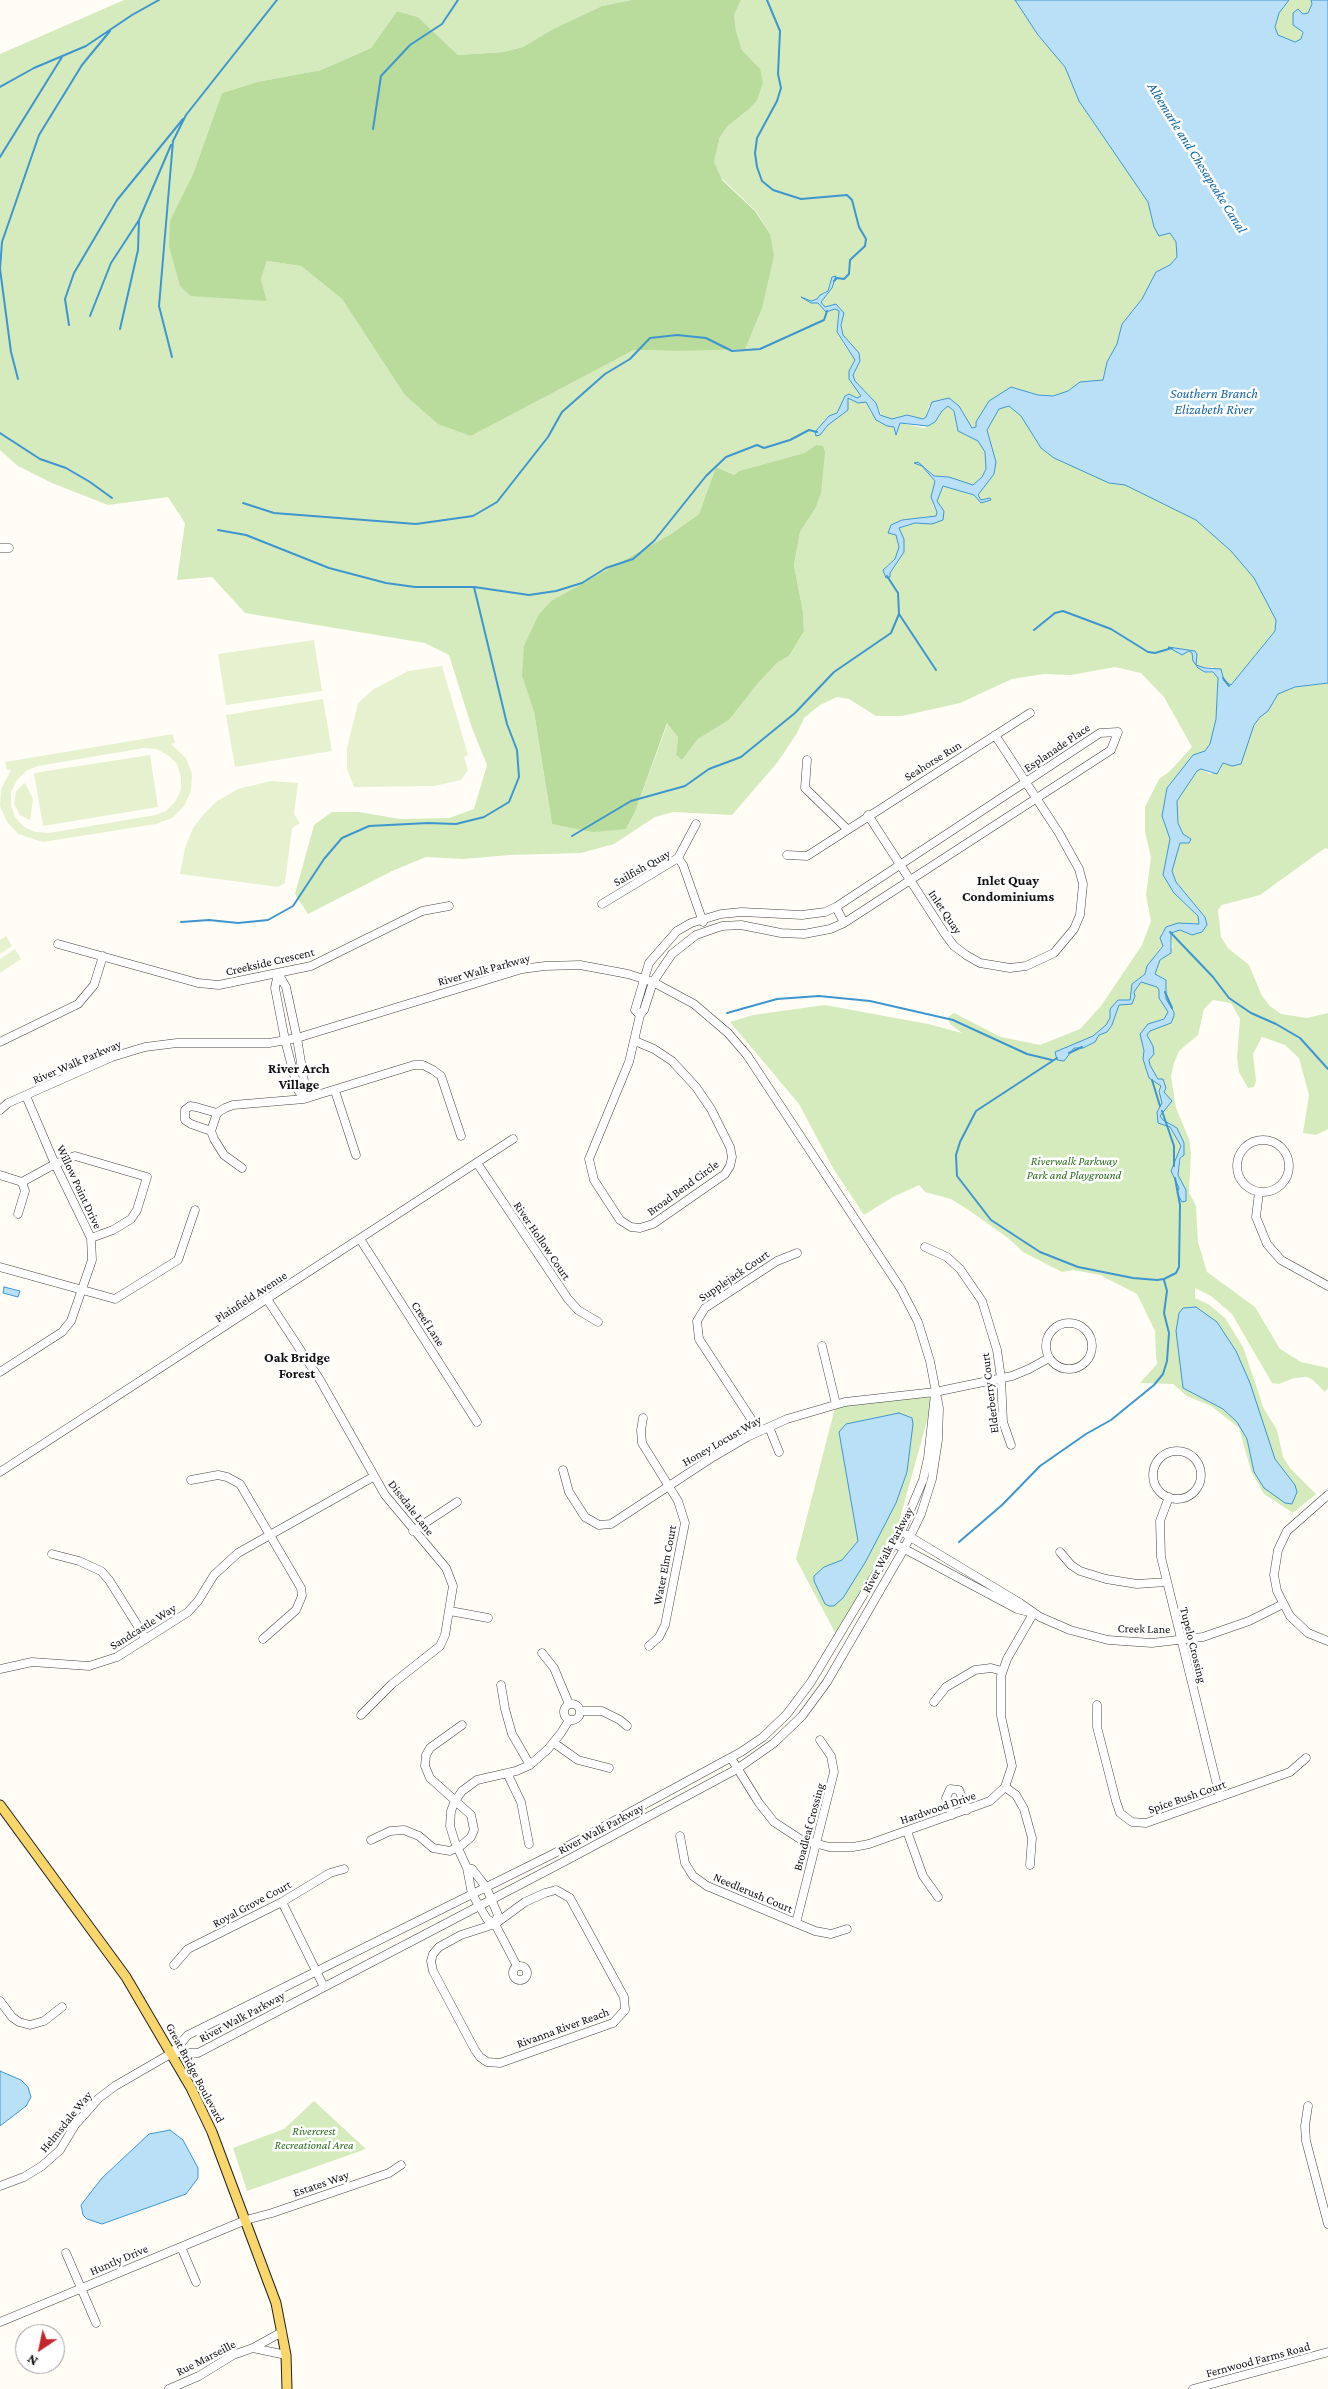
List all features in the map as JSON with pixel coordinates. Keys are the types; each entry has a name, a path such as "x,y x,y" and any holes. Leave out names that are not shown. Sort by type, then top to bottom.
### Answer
{"main road":[{"name":"Great Bridge Boulevard","path":"0,1805 123,1973 172,2053 204,2115 246,2220 276,2303 286,2355 287,2389"}],"street":[{"path":"0,548 9,548"},
{"name":"Seahorse Run","path":"787,855 807,856 868,815 1030,713"},
{"name":"Esplanade Place","path":"642,979 649,963 664,943 677,931 703,919 721,914 742,912 802,915 825,912 836,907 901,865 1100,733 1118,732 1111,750 844,923 830,929 804,934 781,933 741,925 722,926 705,931 684,942 672,954 653,982"},
{"name":"Inlet Quay","path":"868,815 954,946 980,963 995,967 1018,967 1040,961 1054,953 1074,930 1080,915 1083,884 1073,855 995,735"},
{"path":"807,760 805,788 848,829"},
{"path":"678,858 696,824"},
{"name":"Sailfish Quay","path":"602,904 678,858 683,865 703,919 705,931"},
{"name":"Creekside Crescent","path":"58,944 198,983 212,985 231,983 323,961 422,911 449,906"},
{"path":"836,907 844,923"},
{"path":"0,1042 78,1004 94,985 103,956"},
{"name":"River Walk Parkway","path":"0,1110 4,1104 112,1057 145,1047 177,1043 246,1044 297,1038 522,969 580,965 607,969 653,982 687,1000 706,1014 728,1033 750,1060 901,1289 925,1342 939,1408 937,1457 929,1490 910,1537 814,1701 774,1743 737,1769 198,2053 172,2053"},
{"path":"278,972 286,987 297,1038 305,1087 304,1099"},
{"path":"278,972 275,988 285,1040 298,1090 304,1099"},
{"name":"Broad Bend Circle","path":"640,1015 635,1010 642,979"},
{"name":"Broad Bend Circle","path":"635,1041 654,1048 672,1061 696,1087 712,1109 730,1147 732,1157 730,1166 724,1174 653,1224 640,1228 631,1227 620,1220 594,1180 589,1167 590,1154 629,1062 640,1015 644,1010 653,982"},
{"path":"242,1168 224,1154 214,1139 211,1130 217,1113 233,1105 304,1099 335,1091 414,1065 422,1065 440,1076 461,1136"},
{"path":"335,1091 356,1155"},
{"name":"Willow Point Drive","path":"0,1372 62,1332 71,1321 92,1260 91,1238 55,1164 26,1096"},
{"path":"211,1130 190,1124 185,1120 185,1110 190,1106 196,1106 217,1113"},
{"name":"Plainfield Avenue","path":"0,1472 512,1139"},
{"path":"1266,1140 1274,1142 1286,1153 1289,1170 1282,1184 1267,1192 1259,1192 1243,1183 1239,1176 1238,1158 1249,1144 1266,1140"},
{"path":"0,1175 22,1182 55,1164 75,1156 147,1176 137,1210 130,1219 113,1230 91,1238"},
{"name":"River Hollow Court","path":"477,1163 568,1299 578,1310 598,1322"},
{"path":"18,1214 25,1191 22,1182"},
{"path":"1259,1192 1256,1218 1267,1244 1281,1260 1328,1286"},
{"path":"0,1267 115,1299 171,1266 182,1254 195,1210"},
{"name":"Creef Lane","path":"360,1239 477,1422"},
{"name":"Elderberry Court","path":"925,1247 947,1257 960,1269 975,1290 990,1323 1001,1378 1004,1422 1010,1445"},
{"name":"Supplejack Court","path":"759,1431 699,1339 697,1321 706,1308 777,1261 797,1252"},
{"name":"Dissdale Lane","path":"267,1299 320,1380 373,1477 413,1531 449,1574 453,1586 450,1612 443,1640 434,1652 392,1684 361,1715"},
{"path":"1069,1323 1079,1326 1086,1331 1091,1340 1092,1349 1089,1358 1083,1365 1074,1369 1064,1369 1055,1365 1049,1358 1046,1348 1047,1339 1052,1331 1060,1325 1069,1323"},
{"path":"822,1346 836,1404"},
{"name":"Honey Locust Way","path":"563,1470 566,1486 574,1502 585,1517 599,1525 615,1522 713,1457 769,1427 836,1404 862,1399 935,1392 1001,1378 1030,1369 1049,1358"},
{"name":"River Walk Parkway","path":"172,2053 188,2035 553,1854 731,1758 763,1737 799,1700 901,1532 923,1480 928,1458 935,1392"},
{"name":"Water Elm Court","path":"643,1418 641,1430 642,1443 682,1507 685,1530 665,1625 659,1637 649,1646"},
{"path":"769,1427 779,1452"},
{"path":"1180,1450 1191,1454 1199,1463 1202,1475 1199,1486 1191,1495 1180,1499 1169,1498 1159,1491 1154,1480 1154,1469 1159,1458 1169,1452 1180,1450"},
{"path":"191,1480 218,1475 236,1480 244,1489 301,1588 302,1596 296,1610 263,1639"},
{"name":"Sandcastle Way","path":"0,1669 32,1662 89,1666 117,1657 188,1612 225,1563 269,1534 373,1477"},
{"path":"1328,1496 1292,1525 1280,1542 1274,1575 1277,1591 1290,1616 1313,1636 1328,1642"},
{"name":"Tupelo Crossing","path":"1169,1498 1160,1521 1159,1538 1166,1582 1220,1797"},
{"path":"413,1531 457,1502"},
{"name":"Creek Lane","path":"901,1532 1020,1603 1034,1614"},
{"name":"Creek Lane","path":"894,1543 1017,1609 1034,1614 1070,1630 1108,1640 1152,1643 1181,1640 1232,1628 1283,1604"},
{"path":"1060,1552 1071,1566 1080,1571 1106,1579 1137,1584 1166,1582"},
{"path":"52,1554 79,1561 101,1571 109,1580 146,1639"},
{"path":"450,1612 488,1618"},
{"path":"1030,1864 1032,1838 1024,1809 1016,1795 1005,1787 1012,1766 1001,1716 1000,1680 1002,1671 1034,1614"},
{"path":"542,1653 554,1668 569,1704"},
{"path":"934,1702 946,1687 975,1670 991,1668 1002,1671"},
{"path":"501,1685 512,1734 530,1766"},
{"path":"569,1704 575,1704 580,1711"},
{"path":"569,1704 563,1712 569,1720"},
{"name":"Spice Bush Court","path":"1097,1706 1097,1727 1120,1813 1126,1819 1139,1823 1146,1823 1290,1772 1306,1758"},
{"path":"517,1966 496,1924 487,1919 472,1894 467,1868 450,1826 451,1812 455,1800 471,1783 530,1766 554,1743 569,1720 578,1717 580,1711"},
{"path":"580,1711 602,1711 620,1720 627,1726"},
{"path":"371,1840 390,1831 404,1830 419,1836 433,1848 450,1850 458,1848 470,1837 474,1824 467,1809 430,1778 425,1760 430,1748 462,1725"},
{"name":"Broadleaf Crossing","path":"796,1923 834,1772 831,1756 820,1740"},
{"path":"554,1743 578,1760 609,1768"},
{"name":"Hardwood Drive","path":"731,1758 759,1803 774,1822 800,1839 837,1848 854,1847 967,1810 990,1801 1005,1787"},
{"path":"507,1773 521,1802 529,1844"},
{"path":"952,1815 946,1798 948,1792 953,1788 961,1793 967,1810"},
{"path":"907,1831 923,1876 938,1897"},
{"name":"Needlerush Court","path":"680,1836 685,1863 693,1876 701,1883 824,1933 831,1934 847,1929"},
{"path":"467,1868 472,1869 486,1887 498,1915 496,1924"},
{"name":"Royal Grove Court","path":"174,1965 188,1949 282,1902 330,1873 344,1869"},
{"name":"Rivanna River Reach","path":"556,1890 566,1894 624,1997 623,2014 613,2023 500,2063 490,2063 482,2059 433,1971 431,1961 434,1952 439,1947 470,1931 496,1924 519,1906 545,1893 556,1890"},
{"path":"282,1902 324,1987"},
{"path":"0,2001 12,2017 19,2022 30,2024 44,2021 62,2007"},
{"name":"Helmsdale Way","path":"0,2186 24,2177 42,2166 60,2150 76,2125 99,2098 115,2086 172,2053"},
{"path":"1308,2106 1305,2126 1306,2141 1328,2224"},
{"name":"Estates Way","path":"246,2220 272,2214 388,2173 401,2165"},
{"name":"Huntly Drive","path":"0,2322 246,2220"},
{"path":"181,2247 196,2282"},
{"path":"66,2253 96,2323"},
{"name":"Rue Marseille","path":"169,2389 210,2371 233,2355 253,2348 282,2332"},
{"path":"253,2348 286,2355"},
{"name":"Fernwood Farms Road","path":"1193,2389 1328,2352"}],"green space":[{"name":"Riverwalk Parkway Park and Playground","path":"124,0 631,0 602,6 553,29 523,47 503,52 458,55 418,17 397,11 371,48 321,70 257,82 222,93 193,174 171,221 267,301 261,279 267,261 301,266 342,299 404,394 471,436 634,350 678,351 770,234 756,211 718,175 714,162 720,137 728,126 748,110 759,69 742,50 736,31 734,15 741,0 1015,0 1038,35 1065,67 1079,101 1148,202 1154,227 1170,233 1176,242 1177,257 1170,265 1156,272 1142,299 1122,324 1117,344 1107,362 1103,381 1080,382 1068,391 1053,396 1038,395 1011,387 976,427 972,428 959,406 929,405 926,417 923,419 907,415 892,419 883,418 876,403 855,381 853,375 860,361 859,353 843,336 840,307 825,307 821,302 832,288 817,299 811,301 805,299 811,303 818,303 826,312 835,309 839,311 837,332 845,347 854,356 855,360 849,371 861,396 857,398 849,394 843,399 842,407 837,413 829,416 820,435 828,425 848,410 848,398 866,402 871,413 895,427 896,434 900,423 924,428 935,422 942,411 948,406 954,411 958,431 978,441 985,452 986,469 982,477 969,486 949,477 934,476 925,467 915,463 922,466 935,481 933,505 937,512 936,516 902,520 889,533 896,535 899,547 895,559 885,567 890,573 904,552 904,539 899,528 915,523 932,524 944,511 937,501 943,486 974,495 981,500 978,495 994,474 996,462 987,430 999,409 1009,405 1021,416 1041,448 1109,483 1125,485 1196,520 1231,551 1254,578 1276,620 1275,631 1231,685 1227,684 1213,667 1196,666 1205,672 1217,674 1216,719 1210,744 1205,751 1193,755 1167,788 1162,816 1170,839 1163,875 1174,893 1198,916 1199,924 1178,923 1161,933 1163,945 1147,966 1145,974 1132,984 1131,993 1173,947 1170,933 1180,930 1192,935 1202,932 1207,925 1205,916 1176,882 1171,871 1183,834 1178,823 1177,801 1197,771 1201,769 1210,774 1220,771 1222,763 1232,766 1241,764 1254,725 1268,711 1278,694 1295,687 1328,683 1328,849 1325,848 1260,895 1222,905 1218,910 1221,937 1228,948 1249,965 1262,996 1270,1006 1281,1014 1307,1018 1328,1013 1328,1129 1316,1135 1303,1133 1309,1095 1299,1058 1285,1045 1262,1037 1253,1054 1256,1081 1254,1087 1248,1088 1239,1072 1237,1058 1240,1019 1231,1003 1213,1000 1204,1009 1198,1035 1179,1051 1171,1076 1176,1108 1189,1139 1191,1152 1189,1192 1196,1206 1198,1242 1207,1272 1255,1307 1280,1349 1301,1362 1328,1368 1328,1388 1325,1392 1313,1380 1307,1377 1294,1378 1279,1384 1272,1383 1232,1314 1211,1296 1195,1288 1195,1298 1208,1304 1225,1318 1243,1347 1264,1409 1277,1430 1283,1457 1290,1468 1316,1494 1293,1513 1264,1494 1251,1471 1239,1428 1211,1406 1187,1396 1173,1384 1140,1383 1157,1364 1155,1331 1137,1294 1100,1275 1073,1270 1062,1272 1052,1267 1023,1252 1008,1238 951,1199 925,1192 919,1185 893,1197 864,1215 833,1168 799,1104 730,1022 753,1015 825,1005 928,1024 962,1033 950,1024 948,1017 954,1013 1001,1037 1040,1045 1080,1029 1101,1006 1142,945 1151,921 1146,895 1151,857 1145,832 1145,807 1159,779 1169,772 1192,747 1164,697 1141,673 1115,667 1071,675 1044,674 1012,679 960,703 902,716 876,716 849,699 837,697 820,705 804,718 797,733 777,763 732,815 673,812 655,817 614,844 581,853 510,855 463,859 426,857 392,871 308,914 295,894 314,825 332,812 359,812 400,819 449,818 474,809 487,765 472,728 449,655 425,643 245,613 212,577 177,580 185,523 168,497 108,505 52,483 18,466 0,450 0,54","holes":["816,445 815,509 800,532 794,565 803,612 804,631 789,656 777,663 759,682 729,720 698,739 682,760 676,755 678,737 668,722 635,812 626,829 552,824 534,712 522,675 539,614 551,601 671,534 699,514 716,467 734,475 739,471 804,453","1163,978 1166,980 1166,998","1166,999 1174,1012 1171,1023 1157,1021 1164,1019 1168,1012","1092,1036 1074,1048 1064,1061 1058,1050 1067,1049","1161,1086 1169,1106 1164,1110 1159,1091","1170,1127 1184,1143 1178,1175 1186,1190 1186,1201 1173,1166 1181,1147"]},
{"path":"631,0 741,0 734,15 736,31 742,50 760,69 763,82 757,100 728,126 720,137 714,162 722,180 755,211 770,234 774,256 762,308 745,349 634,350 471,436 438,424 404,394 342,299 301,266 267,261 261,279 267,301 191,296 180,286 169,246 170,221 193,174 222,93 257,82 321,70 371,48 397,11 418,17 458,55 503,52 523,47 553,29 602,6"},
{"path":"1289,0 1311,0 1312,4 1308,13 1303,14 1301,39 1295,42 1278,35 1275,27 1279,13"},
{"path":"816,445 823,446 825,452 821,493 815,509 800,532 794,565 803,612 804,631 789,656 777,663 759,682 729,720 698,739 682,760 676,755 678,737 667,723 635,812 626,829 593,832 552,824 534,712 522,676 524,646 539,614 551,601 671,534 699,514 716,467 734,475 739,471 804,453"},
{"path":"314,640 322,691 226,705 218,654"},
{"path":"442,666 468,755 464,757 468,770 461,780 434,786 354,787 347,769 347,748 358,703 374,689 408,671"},
{"path":"323,699 332,751 235,767 226,715"},
{"path":"173,734 175,743 171,744 186,758 192,774 191,791 184,806 172,818 156,824 43,842 18,834 7,822 0,806 1,789 11,770 7,770 5,762","holes":["144,748 156,749 168,755 177,764 181,777 181,790 175,802 166,811 156,815 49,833 36,832 24,827 15,817 11,805 11,792 17,780 26,771 38,766"]},
{"path":"150,755 158,807 43,826 34,773"},
{"path":"271,781 298,783 294,814 300,823 292,828 285,883 278,887 180,874 185,848 193,828 204,814 217,801 238,789"},
{"path":"25,783 33,799 30,820 20,815 14,804 16,791"},
{"path":"6,936 12,946 0,954 0,940"},
{"path":"15,949 21,959 0,973 0,959"},
{"path":"935,1392 897,1529 838,1638 796,1559 836,1404"},
{"name":"Rivercrest Recreational Area","path":"314,2101 366,2149 247,2191 233,2148 284,2129"}],"water":[{"name":"Southern Branch Elizabeth River","path":"1015,0 1289,0 1279,13 1275,27 1278,35 1295,42 1301,39 1303,32 1293,25 1293,13 1298,9 1303,14 1308,13 1312,4 1311,0 1328,0 1328,683 1295,687 1278,694 1268,711 1254,725 1241,764 1232,766 1223,763 1217,774 1201,769 1197,771 1177,801 1178,823 1183,834 1191,839 1189,843 1180,843 1172,871 1176,882 1205,917 1207,925 1202,932 1192,935 1180,930 1171,933 1171,953 1160,960 1155,974 1166,980 1166,999 1174,1012 1174,1016 1171,1023 1150,1031 1147,1035 1153,1046 1154,1054 1149,1060 1150,1065 1158,1079 1163,1079 1166,1088 1164,1092 1172,1101 1160,1116 1163,1120 1177,1128 1184,1143 1184,1155 1180,1158 1178,1175 1186,1190 1186,1201 1182,1202 1177,1193 1179,1188 1171,1171 1181,1146 1170,1127 1158,1123 1157,1112 1162,1103 1159,1091 1161,1086 1149,1078 1143,1059 1144,1051 1140,1034 1148,1024 1164,1019 1168,1012 1159,998 1157,987 1141,982 1134,992 1135,996 1132,1004 1119,1005 1112,1025 1107,1032 1099,1035 1095,1042 1083,1048 1074,1048 1064,1061 1057,1060 1055,1052 1093,1036 1106,1025 1110,1018 1110,1009 1118,1000 1130,1000 1132,984 1145,974 1147,966 1163,946 1160,938 1166,927 1178,923 1199,924 1198,916 1174,893 1163,875 1170,839 1162,816 1167,788 1193,755 1205,751 1210,744 1216,719 1218,678 1213,672 1205,672 1198,668 1193,661 1192,653 1189,651 1182,655 1168,647 1195,651 1197,654 1196,665 1205,668 1221,669 1224,681 1231,685 1275,631 1276,620 1254,578 1231,551 1196,520 1125,485 1109,483 1054,458 1041,448 1021,416 1009,406 999,409 987,430 996,462 994,474 978,495 981,500 990,498 991,500 981,503 974,495 943,486 937,501 944,511 943,520 932,524 915,523 899,528 904,539 904,552 890,573 890,577 886,578 883,570 895,559 899,547 896,535 888,533 891,525 902,520 936,516 937,512 931,497 935,481 922,466 914,463 918,462 934,476 949,477 973,485 982,477 986,469 985,452 978,441 958,431 954,411 948,406 942,411 935,422 928,426 900,423 896,435 894,427 887,426 876,420 866,402 858,403 848,398 848,410 828,425 820,435 816,436 815,432 829,416 837,413 845,396 849,394 857,398 861,396 849,379 849,371 855,360 837,332 839,311 835,309 826,312 818,303 811,303 801,297 811,301 817,299 828,291 832,277 836,276 832,288 821,302 825,307 836,304 844,313 841,325 843,335 859,353 860,361 853,375 855,381 876,403 880,415 892,419 907,415 923,419 926,417 932,402 949,398 959,406 972,428 976,427 976,422 989,401 1011,387 1038,395 1053,396 1068,391 1080,382 1103,380 1107,362 1117,344 1122,324 1142,299 1156,272 1170,265 1177,257 1176,242 1170,233 1159,236 1154,227 1148,202 1079,101 1065,67 1038,35"},
{"path":"4,1287 20,1291 18,1297 3,1293"},
{"path":"1196,1307 1217,1322 1236,1351 1250,1383 1275,1459 1295,1485 1297,1492 1292,1504 1285,1503 1264,1488 1254,1472 1247,1439 1237,1422 1223,1409 1183,1388 1176,1331 1179,1313 1183,1308"},
{"path":"899,1413 912,1418 913,1424 907,1472 896,1503 866,1561 843,1598 834,1606 829,1606 825,1604 814,1581 814,1576 824,1567 842,1560 858,1541 839,1432 846,1424"},
{"path":"0,2071 21,2080 28,2087 31,2097 26,2106 0,2126"},
{"path":"170,2130 183,2140 198,2168 198,2178 186,2194 102,2224 87,2219 83,2215 81,2205 102,2178 149,2134"}],"waterway":[{"path":"0,87 34,68 86,46 132,15 159,0"},
{"path":"172,357 159,306 173,141 186,115 277,0"},
{"path":"373,129 381,76 410,45 442,24 458,0"},
{"path":"767,0 780,31 778,74 781,88 777,101 757,138 755,153 757,167 762,181 773,190 801,199 847,195 852,200 859,227 866,239 865,246 850,260 849,274 844,279 837,278 834,281"},
{"path":"18,379 11,352 0,269 2,242 39,135 82,65 110,31"},
{"path":"0,157 62,57"},
{"path":"69,325 65,299 74,273 117,200 183,119"},
{"path":"90,316 111,263 139,220 171,145"},
{"path":"120,329 138,250 139,220"},
{"path":"243,503 274,513 416,524 473,516 497,502 548,437 562,412 605,374 630,359 650,338 677,335 706,338 732,351 760,349 824,320 827,311"},
{"path":"218,530 246,535 329,568 386,583 415,587 474,587 529,595 556,591 582,583 606,568 633,559 654,541 706,476 726,457 757,445 764,448 790,440 809,430 817,432"},
{"path":"0,433 40,459 66,468 112,498"},
{"path":"887,576 898,593 899,614 936,670"},
{"path":"181,922 209,920 238,923 268,920 293,906 324,859 342,838 369,826 428,823 456,824 484,817 509,802 519,777 517,750 507,724 474,587"},
{"path":"1034,630 1055,613 1063,611 1111,629 1148,652 1155,653 1172,648"},
{"path":"572,836 631,801 685,786 709,769 741,757 795,713 834,672 891,633 899,614"},
{"path":"1223,678 1229,686"},
{"path":"1170,932 1213,977 1229,998 1251,1013 1276,1024 1300,1038 1328,1069"},
{"path":"1165,992 1172,1008"},
{"path":"727,1013 777,999 819,996 870,1001 953,1020 1027,1054 1052,1060"},
{"path":"1069,1053 1082,1047"},
{"path":"1057,1058 976,1111 960,1142 956,1155 957,1176 991,1220 1040,1252 1078,1267 1133,1278 1164,1279 1176,1273 1179,1267 1180,1205 1175,1178"},
{"path":"1152,1080 1160,1106"},
{"path":"1162,1111 1174,1146 1174,1166"},
{"path":"959,1542 1002,1505 1040,1466 1086,1434 1111,1420 1154,1385 1163,1374 1167,1361 1169,1333 1164,1313 1167,1291 1164,1280"}],"district":[{"name":"Inlet Quay Condominiums","path":"1008,890"},
{"name":"River Arch Village","path":"299,1078"},
{"name":"Oak Bridge Forest","path":"297,1366"}],"water label":[{"name":"Albemarle and Chesapeake Canal","path":"1197,158"}]}
